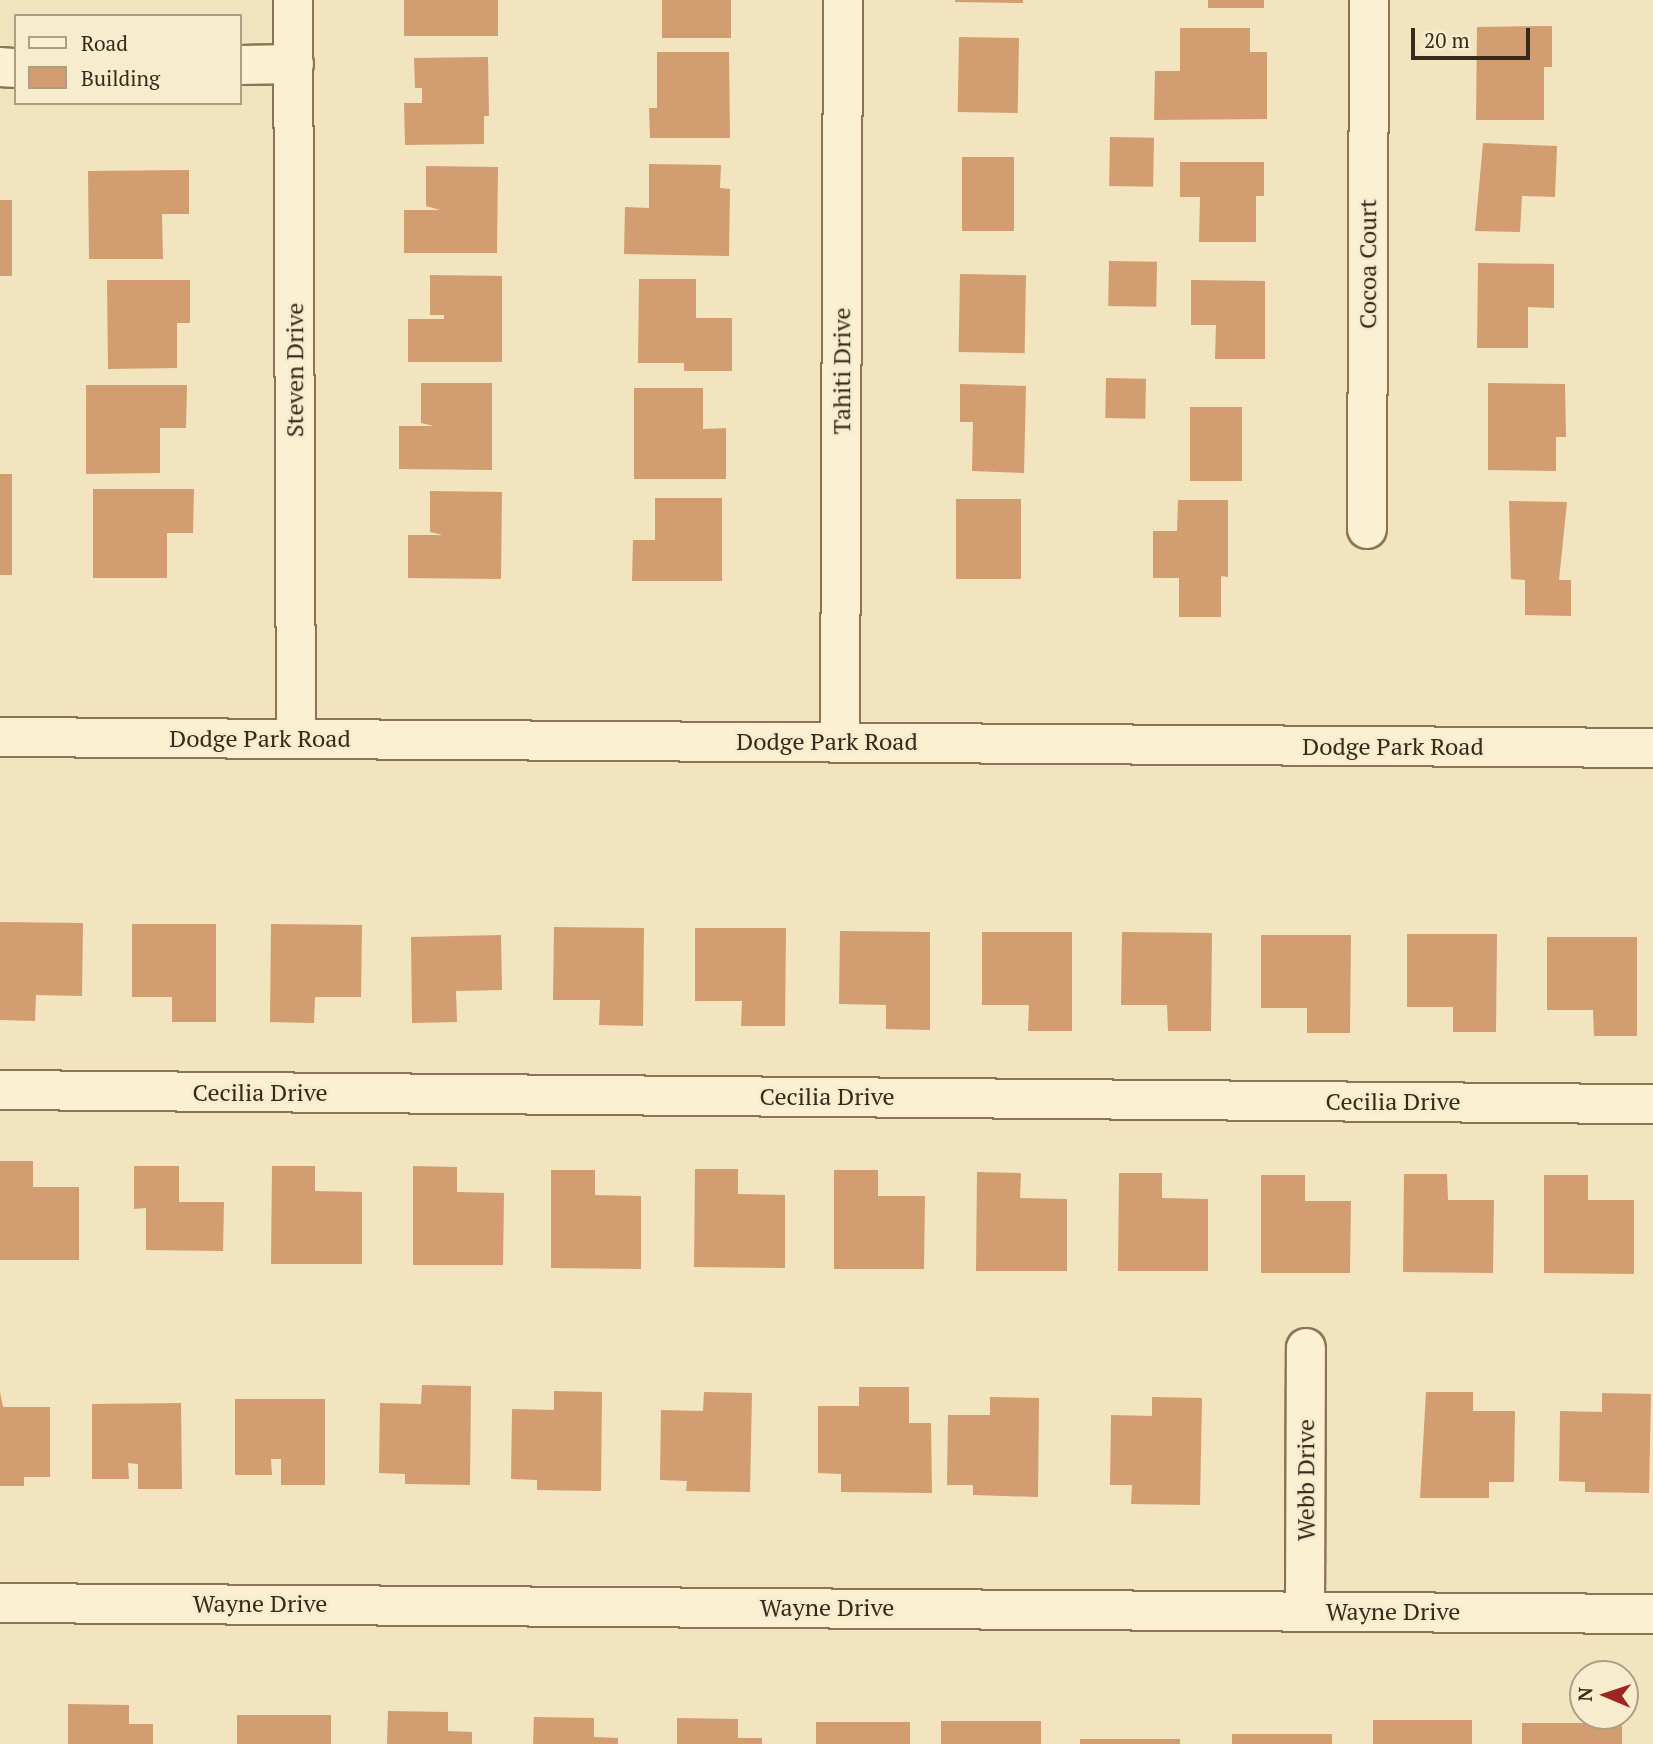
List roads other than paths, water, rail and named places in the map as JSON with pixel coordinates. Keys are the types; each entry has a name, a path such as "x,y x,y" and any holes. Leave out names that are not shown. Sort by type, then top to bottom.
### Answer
{"street":[{"name":"Steven Drive","path":"293,0 296,739"},
{"name":"Tahiti Drive","path":"840,742 843,0"},
{"name":"Cocoa Court","path":"1367,528 1369,0"},
{"path":"242,65 294,64"},
{"name":"Dodge Park Road","path":"0,737 1653,748"},
{"name":"Cecilia Drive","path":"0,1090 1653,1104"},
{"name":"Webb Drive","path":"1305,1612 1306,1348"},
{"name":"Wayne Drive","path":"0,1603 1653,1614"}]}
